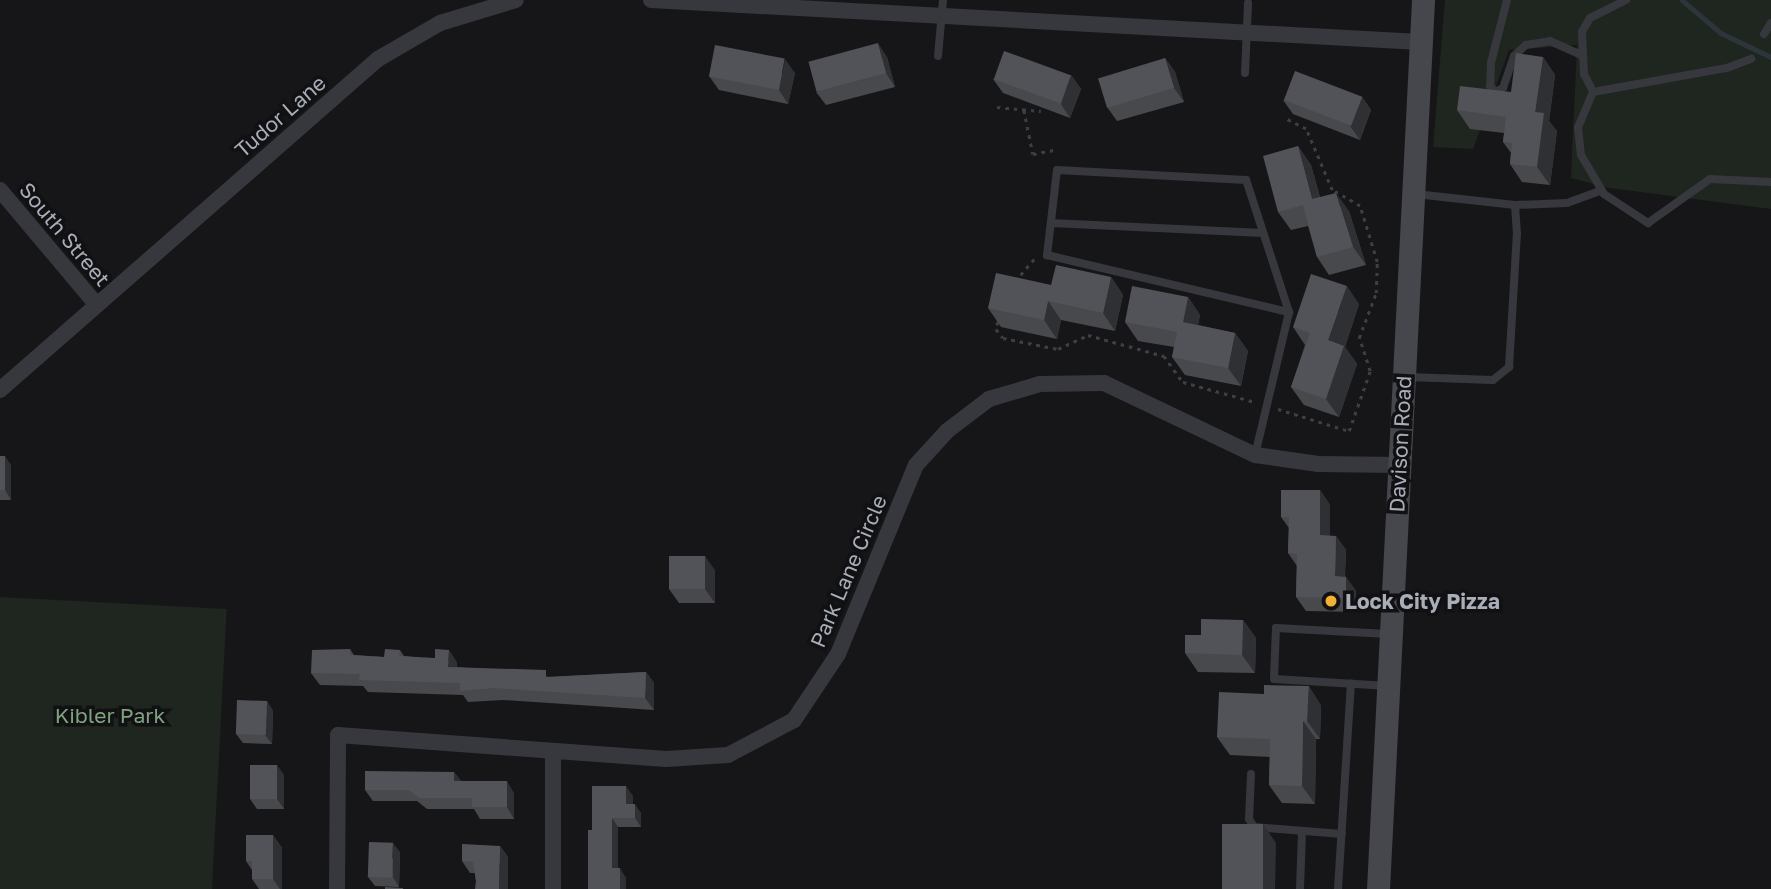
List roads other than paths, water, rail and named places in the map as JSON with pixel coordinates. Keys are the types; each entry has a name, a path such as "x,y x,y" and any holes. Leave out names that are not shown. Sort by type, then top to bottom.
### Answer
{"street":[{"name":"Tudor Lane","path":"0,390 378,59 440,23 516,0"},
{"path":"651,0 942,8 1247,33 1420,42"},
{"name":"Davison Road","path":"1378,889 1423,0"},
{"name":"South Street","path":"0,190 97,305"},
{"name":"Park Lane Circle","path":"337,889 338,735 666,759 728,755 794,720 838,654 916,465 947,431 989,399 1040,384 1104,383 1255,455 1318,464 1399,465"},
{"path":"553,751 553,889"}],"lane":[{"path":"1507,0 1491,63 1490,86 1496,92 1503,88 1514,56 1526,45 1550,41 1582,55"},
{"path":"1626,0 1590,18 1582,32 1582,55 1593,92 1578,127 1581,155 1602,190 1648,223 1710,179 1771,182"},
{"path":"1245,72 1248,3"},
{"path":"938,56 942,8"},
{"path":"1764,34 1771,23"},
{"path":"1593,92 1727,68 1751,59"},
{"path":"1255,455 1289,312 1246,180 1057,170 1047,256 1289,312"},
{"path":"1413,194 1515,205 1567,203 1602,190"},
{"path":"1404,376 1493,380 1509,367 1515,205"},
{"path":"1051,223 1263,233"},
{"path":"1388,686 1275,679 1276,628 1391,634"},
{"path":"1338,889 1351,683"},
{"path":"1251,774 1249,819 1254,827 1342,834"},
{"path":"1300,889 1303,831"}],"waterway":[{"path":"1682,0 1721,33 1771,57"}],"place":[{"name":"Lock City Pizza","path":"1331,601"}],"park label":[{"name":"Kibler Park","path":"110,715"}]}
